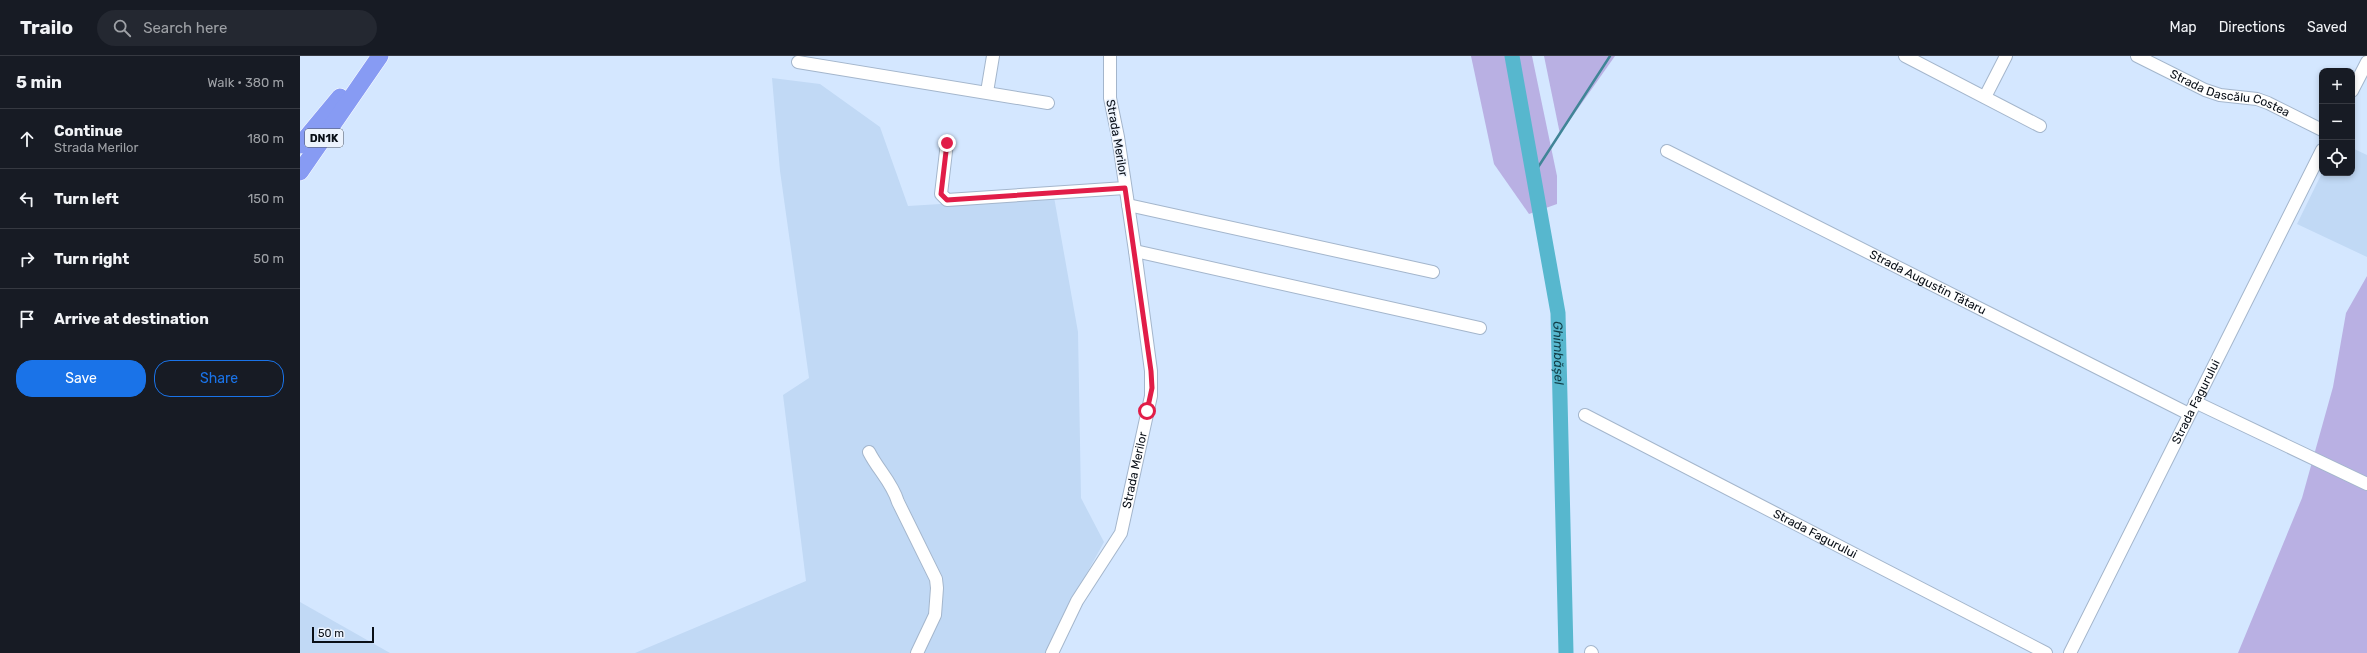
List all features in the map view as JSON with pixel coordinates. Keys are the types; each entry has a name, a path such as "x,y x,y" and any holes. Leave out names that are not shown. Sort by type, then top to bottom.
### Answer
{"highway":[{"name":"DN1K","path":"300,172 344,100 367,56"},
{"name":"DN1K","path":"300,155 380,56"},
{"path":"300,145 344,100"},
{"path":"300,187 344,100"}],"street":[{"path":"987,92 993,56"},
{"name":"Strada Merilor","path":"1052,653 1077,601 1121,533 1151,396 1151,371 1135,251 1118,137 1110,98 1110,56"},
{"path":"1905,56 2040,126"},
{"path":"1985,97 2006,56"},
{"name":"Strada Dascălu Costea","path":"2137,56 2205,90 2220,94 2258,99 2319,128"},
{"path":"798,62 1048,103"},
{"path":"2355,85 2367,62"},
{"path":"947,143 941,194 947,200 1125,188"},
{"name":"Strada Augustin Tătaru","path":"1667,151 2189,414"},
{"name":"Strada Fagurului","path":"2070,653 2319,156"},
{"path":"1128,205 1433,272"},
{"path":"1135,251 1480,328"},
{"path":"2195,402 2367,484"},
{"name":"Strada Fagurului","path":"1585,415 2046,653"},
{"path":"869,452 877,468 894,488 898,502 936,579 937,606 917,653"}],"shaded area":[{"path":"1471,56 1532,56 1557,176 1557,204 1529,214 1494,164"},
{"path":"1544,56 1615,56 1560,134"},
{"path":"772,78 820,84 880,127 908,206 1054,197 1078,332 1081,498 1104,542 1066,611 1049,653 635,653 806,581 783,395 809,378 780,171"},
{"path":"2355,149 2367,155 2367,257 2297,224 2321,176 2355,176"},
{"path":"2367,276 2367,653 2238,653 2302,498 2333,387 2346,313"},
{"path":"300,602 390,653 300,653"}],"waterway":[{"name":"Ghimbășel","path":"1512,56 1558,313 1566,653"},
{"path":"1533,175 1610,56"}],"route":[{"path":"947,143 941,194 947,200 1125,188 1135,251 1143,328 1151,371 1152,388 1147,411"}]}
